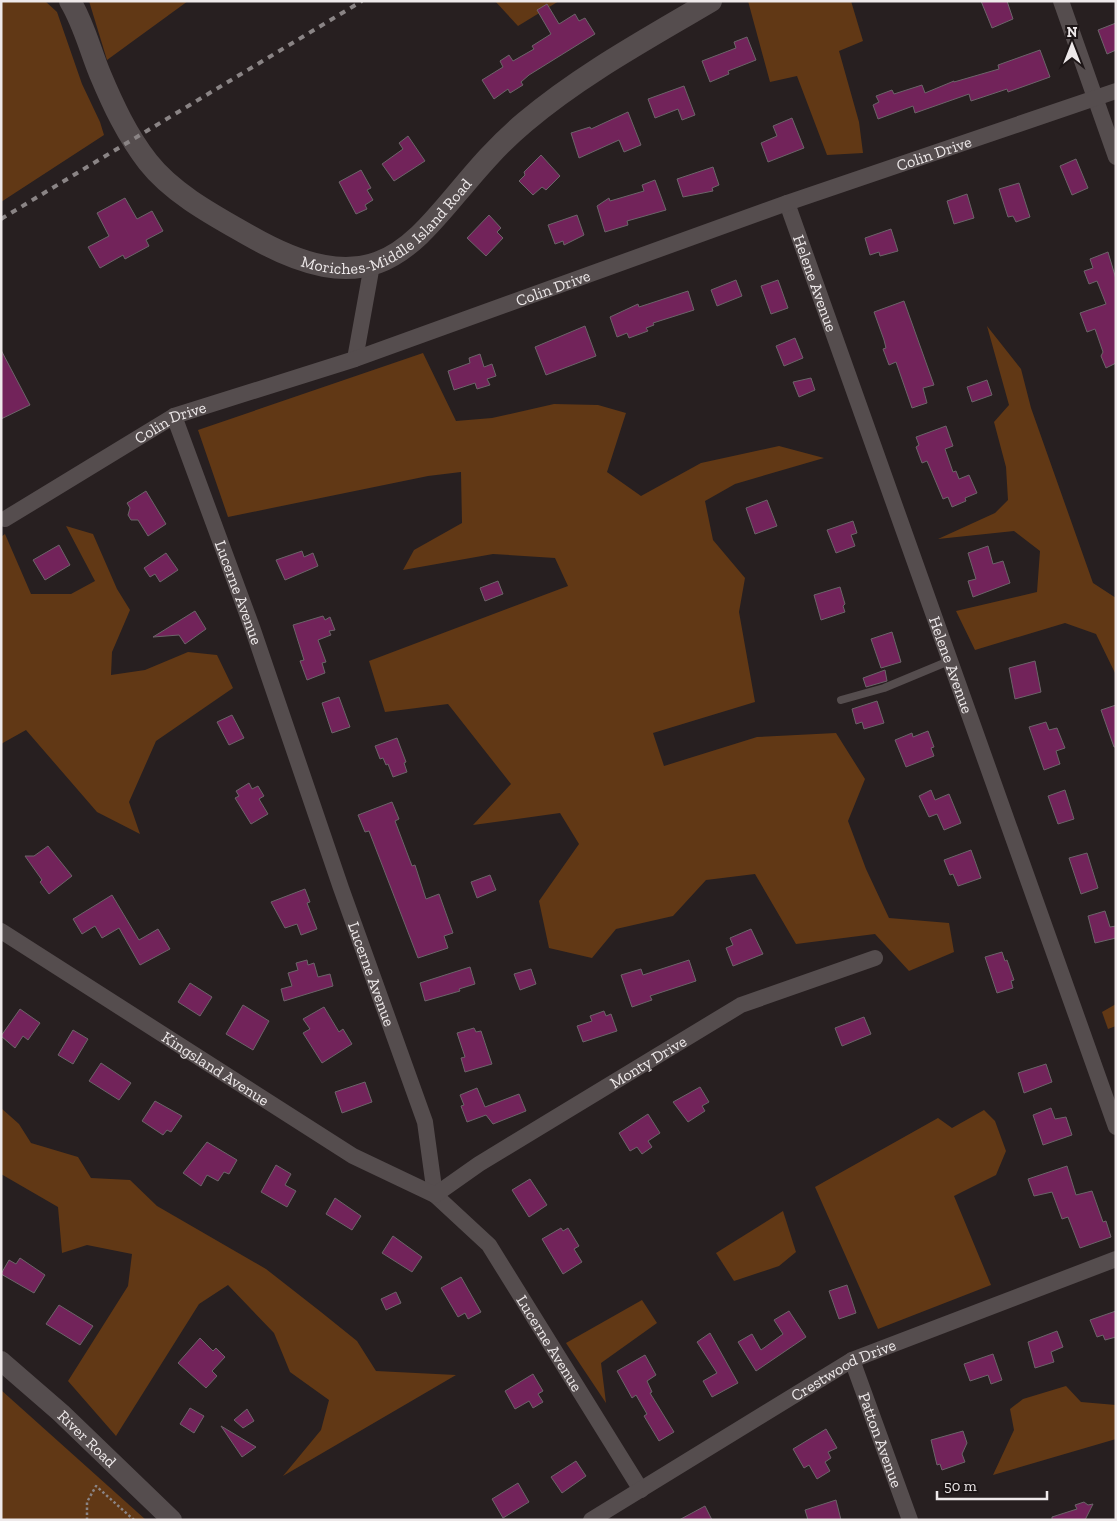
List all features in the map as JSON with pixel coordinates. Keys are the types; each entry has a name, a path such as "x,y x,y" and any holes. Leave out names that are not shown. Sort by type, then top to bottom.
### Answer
{"main road":[{"name":"Moriches-Middle Island Road","path":"70,1 123,125 150,164 164,178 224,221 292,257 326,268 351,268 372,265 396,254 419,237 489,154 568,86 711,1"}],"street":[{"path":"1061,1 1116,157"},
{"name":"Colin Drive","path":"5,519 174,416 355,359 787,203 1116,91"},
{"name":"Helene Avenue","path":"787,203 1116,1127"},
{"path":"355,359 372,265"},
{"name":"Lucerne Avenue","path":"174,416 253,630 341,888 425,1122 435,1195 489,1245 641,1490"},
{"name":"Kingsland Avenue","path":"1,931 353,1156 435,1195"},
{"name":"Monty Drive","path":"435,1195 479,1164 741,1005 875,958"},
{"name":"Crestwood Drive","path":"591,1520 852,1360 1116,1259"},
{"name":"Patton Avenue","path":"852,1360 910,1520"},
{"name":"River Road","path":"1,1361 62,1413 172,1520"}],"lane":[{"path":"841,700 884,688 949,660"}],"path":[{"path":"87,1520 87,1502 96,1486 134,1520"}],"shaded area":[{"path":"1,1 45,1 57,12 82,84 104,135 1,202"},
{"path":"89,1 188,1 107,60"},
{"path":"495,1 559,1 518,26"},
{"path":"748,1 851,1 863,41 839,51 859,122 863,153 827,155 797,76 770,82"},
{"path":"987,326 1021,369 1031,408 1093,583 1116,598 1116,675 1096,634 1065,623 975,650 956,611 1037,592 1040,551 1014,531 938,539 995,513 1008,500 1006,467 994,422 1009,405"},
{"path":"423,353 456,421 492,418 554,404 598,405 626,413 607,472 641,496 701,463 779,446 824,458 735,484 705,501 713,540 745,578 739,612 755,702 653,733 664,766 757,737 836,733 865,779 848,821 866,869 889,918 949,923 954,952 909,971 875,934 796,944 755,874 706,880 673,916 616,929 592,958 549,948 539,901 579,844 560,813 473,825 511,784 448,704 385,712 369,661 568,586 555,558 493,554 403,570 414,550 462,523 461,472 428,476 228,517 198,430"},
{"path":"66,526 93,534 117,589 130,610 112,652 111,675 145,670 188,652 217,655 233,688 156,741 129,802 140,834 97,812 26,730 1,744 1,537 5,534 31,594 71,594 95,581"},
{"path":"1116,1004 1116,1026 1108,1029 1102,1012"},
{"path":"1,1108 19,1124 31,1143 78,1157 91,1178 130,1180 157,1206 266,1269 357,1341 376,1371 456,1375 283,1476 321,1430 329,1400 290,1372 274,1333 228,1285 199,1304 116,1436 68,1381 128,1286 132,1254 87,1245 62,1253 58,1207 1,1174"},
{"path":"984,1110 995,1121 1006,1151 996,1175 954,1196 991,1285 878,1329 815,1187 938,1118 952,1128"},
{"path":"783,1211 796,1252 779,1266 734,1281 716,1253"},
{"path":"642,1300 657,1323 601,1363 606,1403 566,1343"},
{"path":"1066,1386 1081,1402 1116,1405 1116,1439 993,1475 1014,1430 1010,1409 1023,1399"},
{"path":"1,1390 146,1520 1,1520"}],"building":[{"path":"981,1 1007,1 1013,19 992,28"},
{"path":"547,4 559,24 575,14 579,21 585,18 595,34 529,75 521,82 523,85 510,93 508,89 494,99 482,80 503,67 500,61 509,55 513,61 534,49 532,46 551,34 537,10"},
{"path":"1116,23 1116,50 1107,54 1098,30"},
{"path":"747,37 756,60 728,71 729,74 710,82 702,61 736,48 734,42"},
{"path":"1040,50 1050,77 1008,92 1007,89 971,101 969,94 915,113 913,106 878,119 873,105 879,102 876,96 892,90 894,94 922,85 925,93 954,81 999,69 998,65"},
{"path":"684,86 695,115 682,120 678,109 655,118 648,99"},
{"path":"628,112 641,145 624,152 619,140 579,158 571,133 590,127 591,129"},
{"path":"792,118 804,148 768,162 761,143 777,136 773,126"},
{"path":"408,136 425,161 394,181 382,164 403,149 399,143"},
{"path":"541,155 560,176 546,190 542,187 533,195 519,181 525,175 524,172"},
{"path":"1076,159 1088,188 1072,195 1060,166"},
{"path":"713,167 719,185 712,188 713,191 683,197 677,179"},
{"path":"361,170 371,188 367,190 373,200 365,205 367,209 356,214 339,182"},
{"path":"655,180 666,210 627,221 628,225 605,232 597,206 609,198 610,201 644,191 642,185"},
{"path":"1019,183 1030,217 1016,222 1013,216 1008,217 999,189"},
{"path":"967,194 974,218 954,224 947,201"},
{"path":"125,198 137,219 152,211 163,231 146,240 149,246 125,259 123,255 100,268 88,247 109,236 97,213"},
{"path":"489,215 501,228 497,232 503,238 486,256 467,238"},
{"path":"577,215 584,235 564,245 563,241 555,244 548,225"},
{"path":"891,229 898,251 880,256 879,252 870,255 865,238"},
{"path":"1108,252 1116,279 1116,363 1106,368 1101,356 1103,352 1095,329 1087,332 1080,313 1106,304 1097,281 1089,284 1084,271 1093,268 1090,259"},
{"path":"736,280 742,296 717,306 711,290"},
{"path":"778,280 788,308 771,314 761,286"},
{"path":"688,291 694,310 653,323 654,325 646,328 648,331 629,338 627,333 617,337 610,317 638,304 639,307"},
{"path":"904,301 934,385 923,388 927,403 912,408 896,362 889,365 883,349 886,348 884,340 874,312"},
{"path":"585,326 596,356 546,375 535,347"},
{"path":"795,338 803,358 784,366 776,346"},
{"path":"1,350 30,405 1,419"},
{"path":"480,354 484,367 492,364 496,376 487,379 490,385 477,389 475,383 454,390 448,371 470,363 469,358"},
{"path":"811,378 815,390 799,397 793,382"},
{"path":"987,380 992,395 972,402 967,387"},
{"path":"946,426 953,446 945,449 953,472 956,471 959,479 969,475 977,493 965,498 966,501 952,507 948,497 943,499 927,461 922,463 916,447 919,445 916,437"},
{"path":"146,491 166,524 148,536 138,520 131,520 128,515 130,508 127,503"},
{"path":"767,500 777,526 755,534 746,508"},
{"path":"853,521 857,533 851,535 855,546 836,553 827,530"},
{"path":"59,545 70,565 45,580 33,560"},
{"path":"988,546 993,564 1003,561 1010,583 973,597 968,581 976,579 968,553"},
{"path":"302,551 304,557 313,553 318,566 285,580 276,560"},
{"path":"166,553 178,570 160,582 155,574 150,577 144,568"},
{"path":"498,581 503,594 485,601 480,588"},
{"path":"840,587 845,604 843,606 845,612 821,620 814,595"},
{"path":"195,611 206,629 185,644 179,635 153,637"},
{"path":"323,616 325,620 330,617 335,630 329,631 331,635 318,640 326,662 322,663 325,673 307,680 300,661 304,660 293,625"},
{"path":"892,632 901,662 881,668 871,639"},
{"path":"1035,661 1041,692 1015,699 1009,668"},
{"path":"885,670 887,681 866,687 863,678"},
{"path":"339,697 350,727 332,733 322,703"},
{"path":"877,701 884,723 864,729 862,722 856,724 852,709"},
{"path":"1116,705 1116,747 1114,747 1101,710"},
{"path":"232,715 244,738 229,745 217,722"},
{"path":"1046,722 1049,730 1057,728 1065,748 1056,751 1060,764 1044,770 1029,727"},
{"path":"928,731 934,747 931,748 934,756 906,767 895,740 912,733 913,737"},
{"path":"397,738 406,762 404,763 407,772 393,777 388,764 386,765 383,758 380,759 375,746"},
{"path":"249,783 252,789 258,786 264,796 259,799 268,814 251,824 235,798 239,796 236,791"},
{"path":"931,790 935,800 949,794 961,823 944,830 937,814 929,817 919,796"},
{"path":"1065,790 1074,819 1058,824 1048,796"},
{"path":"392,802 399,819 395,821 412,866 415,865 426,899 439,894 453,933 444,936 448,948 418,958 369,831 365,832 358,815"},
{"path":"48,846 72,876 49,894 40,882 42,880 25,856 34,856"},
{"path":"971,850 981,878 958,886 953,874 950,875 944,860"},
{"path":"1087,853 1098,888 1081,894 1069,858"},
{"path":"490,875 496,890 477,898 471,882"},
{"path":"305,889 310,902 307,903 317,929 301,935 297,924 285,928 271,902"},
{"path":"112,895 139,940 158,929 170,949 140,965 119,928 102,938 95,926 82,934 73,919"},
{"path":"1105,911 1110,927 1116,926 1116,938 1095,943 1088,916"},
{"path":"751,929 763,954 733,966 726,948 733,945 730,938"},
{"path":"1002,952 1014,980 1011,981 1013,988 997,993 985,957"},
{"path":"307,960 308,965 314,963 318,977 330,974 333,986 284,1001 281,989 292,986 288,973 298,970 296,963"},
{"path":"689,960 696,981 650,996 652,1000 632,1007 621,975 641,969 643,975"},
{"path":"470,967 475,984 459,989 460,991 425,1001 420,983"},
{"path":"531,969 536,984 520,990 514,974"},
{"path":"190,983 212,997 200,1016 178,1002"},
{"path":"243,1005 269,1021 253,1050 226,1034"},
{"path":"324,1007 339,1032 343,1029 352,1044 322,1063 303,1033 310,1029 303,1019"},
{"path":"20,1009 40,1023 28,1040 23,1036 15,1048 1,1036"},
{"path":"604,1011 606,1016 611,1014 617,1031 583,1042 577,1026 592,1021 590,1016"},
{"path":"864,1017 871,1034 842,1046 835,1028"},
{"path":"474,1028 476,1032 481,1031 492,1064 465,1072 461,1058 465,1057 457,1033"},
{"path":"73,1030 88,1039 73,1064 58,1055"},
{"path":"101,1063 131,1083 119,1100 89,1081"},
{"path":"1046,1064 1052,1082 1024,1093 1018,1073"},
{"path":"365,1082 372,1102 342,1113 335,1092"},
{"path":"700,1087 709,1102 702,1106 705,1111 688,1122 673,1102"},
{"path":"477,1088 485,1107 519,1094 526,1111 493,1124 486,1115 467,1122 461,1106 464,1105 460,1095"},
{"path":"155,1101 182,1116 171,1132 167,1130 163,1135 142,1121"},
{"path":"1051,1108 1055,1119 1066,1117 1072,1135 1043,1145 1033,1115"},
{"path":"648,1114 660,1133 648,1141 652,1147 642,1154 637,1147 630,1151 619,1133"},
{"path":"207,1142 237,1160 229,1174 224,1172 218,1181 207,1175 201,1186 183,1173"},
{"path":"276,1165 291,1174 285,1185 296,1191 287,1207 261,1192"},
{"path":"1067,1166 1076,1195 1092,1191 1103,1222 1106,1221 1111,1237 1080,1248 1068,1217 1062,1219 1052,1192 1034,1196 1028,1179"},
{"path":"530,1179 547,1205 529,1217 512,1190"},
{"path":"335,1198 361,1216 352,1230 326,1214"},
{"path":"561,1228 563,1231 568,1228 579,1246 574,1249 582,1262 563,1274 542,1239"},
{"path":"393,1236 422,1257 412,1272 382,1253"},
{"path":"20,1258 45,1275 34,1293 1,1274 9,1260 16,1264"},
{"path":"461,1277 481,1312 468,1319 465,1313 458,1317 441,1288"},
{"path":"847,1285 856,1313 839,1319 829,1291"},
{"path":"396,1292 401,1303 386,1310 381,1299"},
{"path":"59,1305 93,1326 80,1345 46,1324"},
{"path":"789,1311 806,1337 756,1371 738,1342 752,1334 761,1350 783,1334 774,1320"},
{"path":"1116,1311 1116,1337 1105,1340 1103,1335 1097,1337 1090,1320"},
{"path":"1057,1331 1063,1347 1051,1352 1054,1362 1035,1368 1028,1342"},
{"path":"710,1333 738,1383 712,1397 703,1381 717,1373 697,1342"},
{"path":"200,1338 213,1351 216,1348 225,1357 212,1371 217,1376 206,1388 178,1363"},
{"path":"993,1354 1002,1380 991,1384 988,1375 970,1381 964,1364"},
{"path":"645,1355 656,1375 647,1381 652,1392 650,1393 674,1432 659,1441 644,1416 647,1414 636,1395 632,1398 617,1371"},
{"path":"533,1374 543,1391 538,1394 543,1402 533,1408 529,1401 515,1409 505,1391"},
{"path":"190,1408 204,1416 194,1433 180,1424"},
{"path":"247,1409 254,1421 243,1428 234,1420"},
{"path":"221,1426 256,1447 242,1457"},
{"path":"826,1429 837,1448 828,1452 831,1458 825,1462 830,1471 817,1479 809,1465 804,1468 793,1449"},
{"path":"963,1431 967,1443 962,1454 965,1462 942,1470 940,1464 937,1465 931,1440"},
{"path":"576,1461 586,1476 562,1493 551,1477"},
{"path":"518,1483 529,1502 503,1518 492,1499"},
{"path":"836,1500 841,1520 808,1520 805,1510"},
{"path":"1084,1502 1088,1505 1093,1504 1085,1520 1052,1520 1052,1517 1077,1509 1075,1505"},
{"path":"705,1506 712,1520 679,1520"}],"railway":[{"path":"1,219 362,1"}]}
